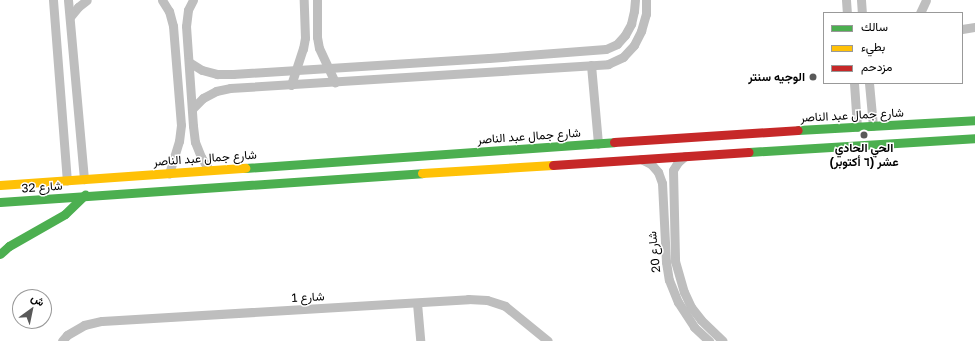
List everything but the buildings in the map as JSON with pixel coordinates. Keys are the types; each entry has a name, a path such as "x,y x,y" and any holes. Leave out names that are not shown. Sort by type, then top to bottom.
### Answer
{"main road":[{"name":"شارع جمال عبد الناصر","path":"84,179 857,126 975,120"},
{"path":"0,254 9,246 64,214 85,195 464,171 640,158 975,138"},
{"path":"464,153 459,162 464,171"},
{"path":"427,156 432,159 434,165 430,173"},
{"name":"شارع 32","path":"0,186 84,179"},
{"name":"شارع 32","path":"0,202 85,195"}],"street":[{"path":"53,0 67,180"},
{"path":"68,0 84,179"},
{"path":"70,17 87,0"},
{"path":"162,0 169,11 173,26 181,117 180,141 169,172"},
{"path":"193,0 188,10 186,26 192,113 195,142 201,157 209,170"},
{"path":"291,85 303,49 305,38 304,0"},
{"path":"317,0 317,38 319,48 335,82"},
{"path":"189,62 202,70 218,74 489,58 606,49 617,44 625,36 631,24 635,0"},
{"path":"181,117 187,122 202,98 216,91 230,88 608,64 623,57 634,45 642,31 646,14 646,0"},
{"path":"846,0 847,12"},
{"path":"861,0 862,12"},
{"path":"920,12 926,0"},
{"path":"173,26 179,22 186,26"},
{"path":"963,29 975,28"},
{"path":"305,38 307,42 312,43 316,41 317,38"},
{"path":"591,65 598,144"},
{"path":"854,84 857,126"},
{"path":"869,84 873,126"},
{"name":"شارع 20","path":"685,156 678,162 673,170 675,261 684,292 692,307 701,320 723,341"},
{"name":"شارع 20","path":"640,158 651,164 658,172 662,183 666,262 670,280 678,302 694,327 709,341"},
{"name":"شارع 1","path":"62,341 68,335 84,325 102,321 468,299 487,300 505,306 548,341"},
{"path":"417,302 420,341"}],"traffic: fast":[{"path":"798,130 975,120"},
{"path":"749,152 975,138"},
{"path":"245,168 614,142"},
{"path":"0,202 422,173"},
{"path":"0,254 9,246 65,214 85,195"}],"traffic: slow":[{"path":"422,173 553,165"},
{"path":"0,185 245,168"}],"traffic: jam":[{"path":"614,142 798,130"},
{"path":"553,165 749,152"}],"place":[{"name":"الوجيه سنتر","path":"813,77"},
{"name":"الحي الحادي عشر (٦ أكتوبر)","path":"864,135"}]}
